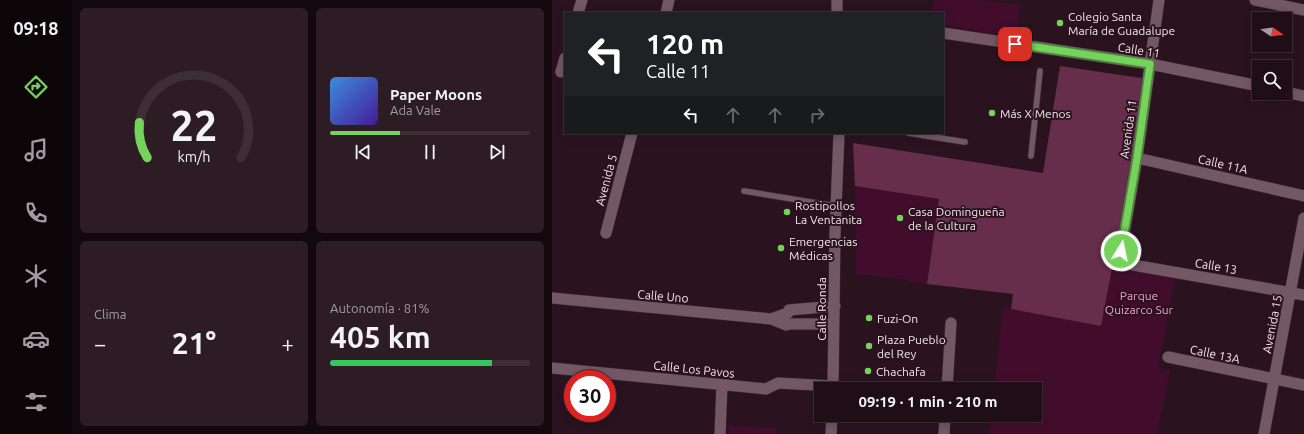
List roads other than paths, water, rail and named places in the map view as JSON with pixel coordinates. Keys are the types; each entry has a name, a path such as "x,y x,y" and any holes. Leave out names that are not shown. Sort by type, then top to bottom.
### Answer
{"street":[{"path":"578,12 582,0"},
{"path":"666,12 669,0"},
{"path":"837,0 837,12"},
{"name":"Avenida 11","path":"1125,260 1121,251 1137,158 1159,0"},
{"path":"1255,0 1304,10"},
{"name":"Calle 11","path":"944,33 1150,64 1252,85"},
{"path":"561,72 564,62"},
{"path":"1292,93 1304,96"},
{"name":"Avenida 5","path":"606,233 632,134"},
{"name":"Calle Ronda","path":"833,382 835,306 834,267 839,134"},
{"name":"Calle 11A","path":"1137,158 1304,196"},
{"name":"Avenida 15","path":"1264,434 1304,218"},
{"name":"Calle 13","path":"1125,260 1133,265 1304,295"},
{"name":"Calle Uno","path":"552,298 771,319 786,325 834,324"},
{"name":"Calle Uno","path":"771,319 788,313 789,310 835,306"},
{"path":"947,382 951,324"},
{"name":"Calle 13A","path":"1168,357 1304,385"},
{"name":"Calle Los Pavos","path":"552,368 766,389 778,383 814,386"},
{"path":"720,434 722,385"},
{"path":"831,434 832,422"},
{"path":"944,434 945,422"}],"lane":[{"path":"1031,156 1040,71"},
{"path":"914,134 965,142"},
{"path":"744,191 836,206"}],"place":[{"name":"Colegio Santa María de Guadalupe","path":"1060,23"},
{"name":"Más X Menos","path":"992,113"},
{"name":"Rostipollos La Ventanita","path":"787,212"},
{"name":"Casa Domingueña de la Cultura","path":"900,218"},
{"name":"Emergencias Médicas","path":"781,248"},
{"name":"Fuzi-On","path":"869,318"},
{"name":"Plaza Pueblo del Rey","path":"869,346"},
{"name":"Chachafa","path":"868,371"}],"park label":[{"name":"Parque Quizarco Sur","path":"1139,302"}]}
